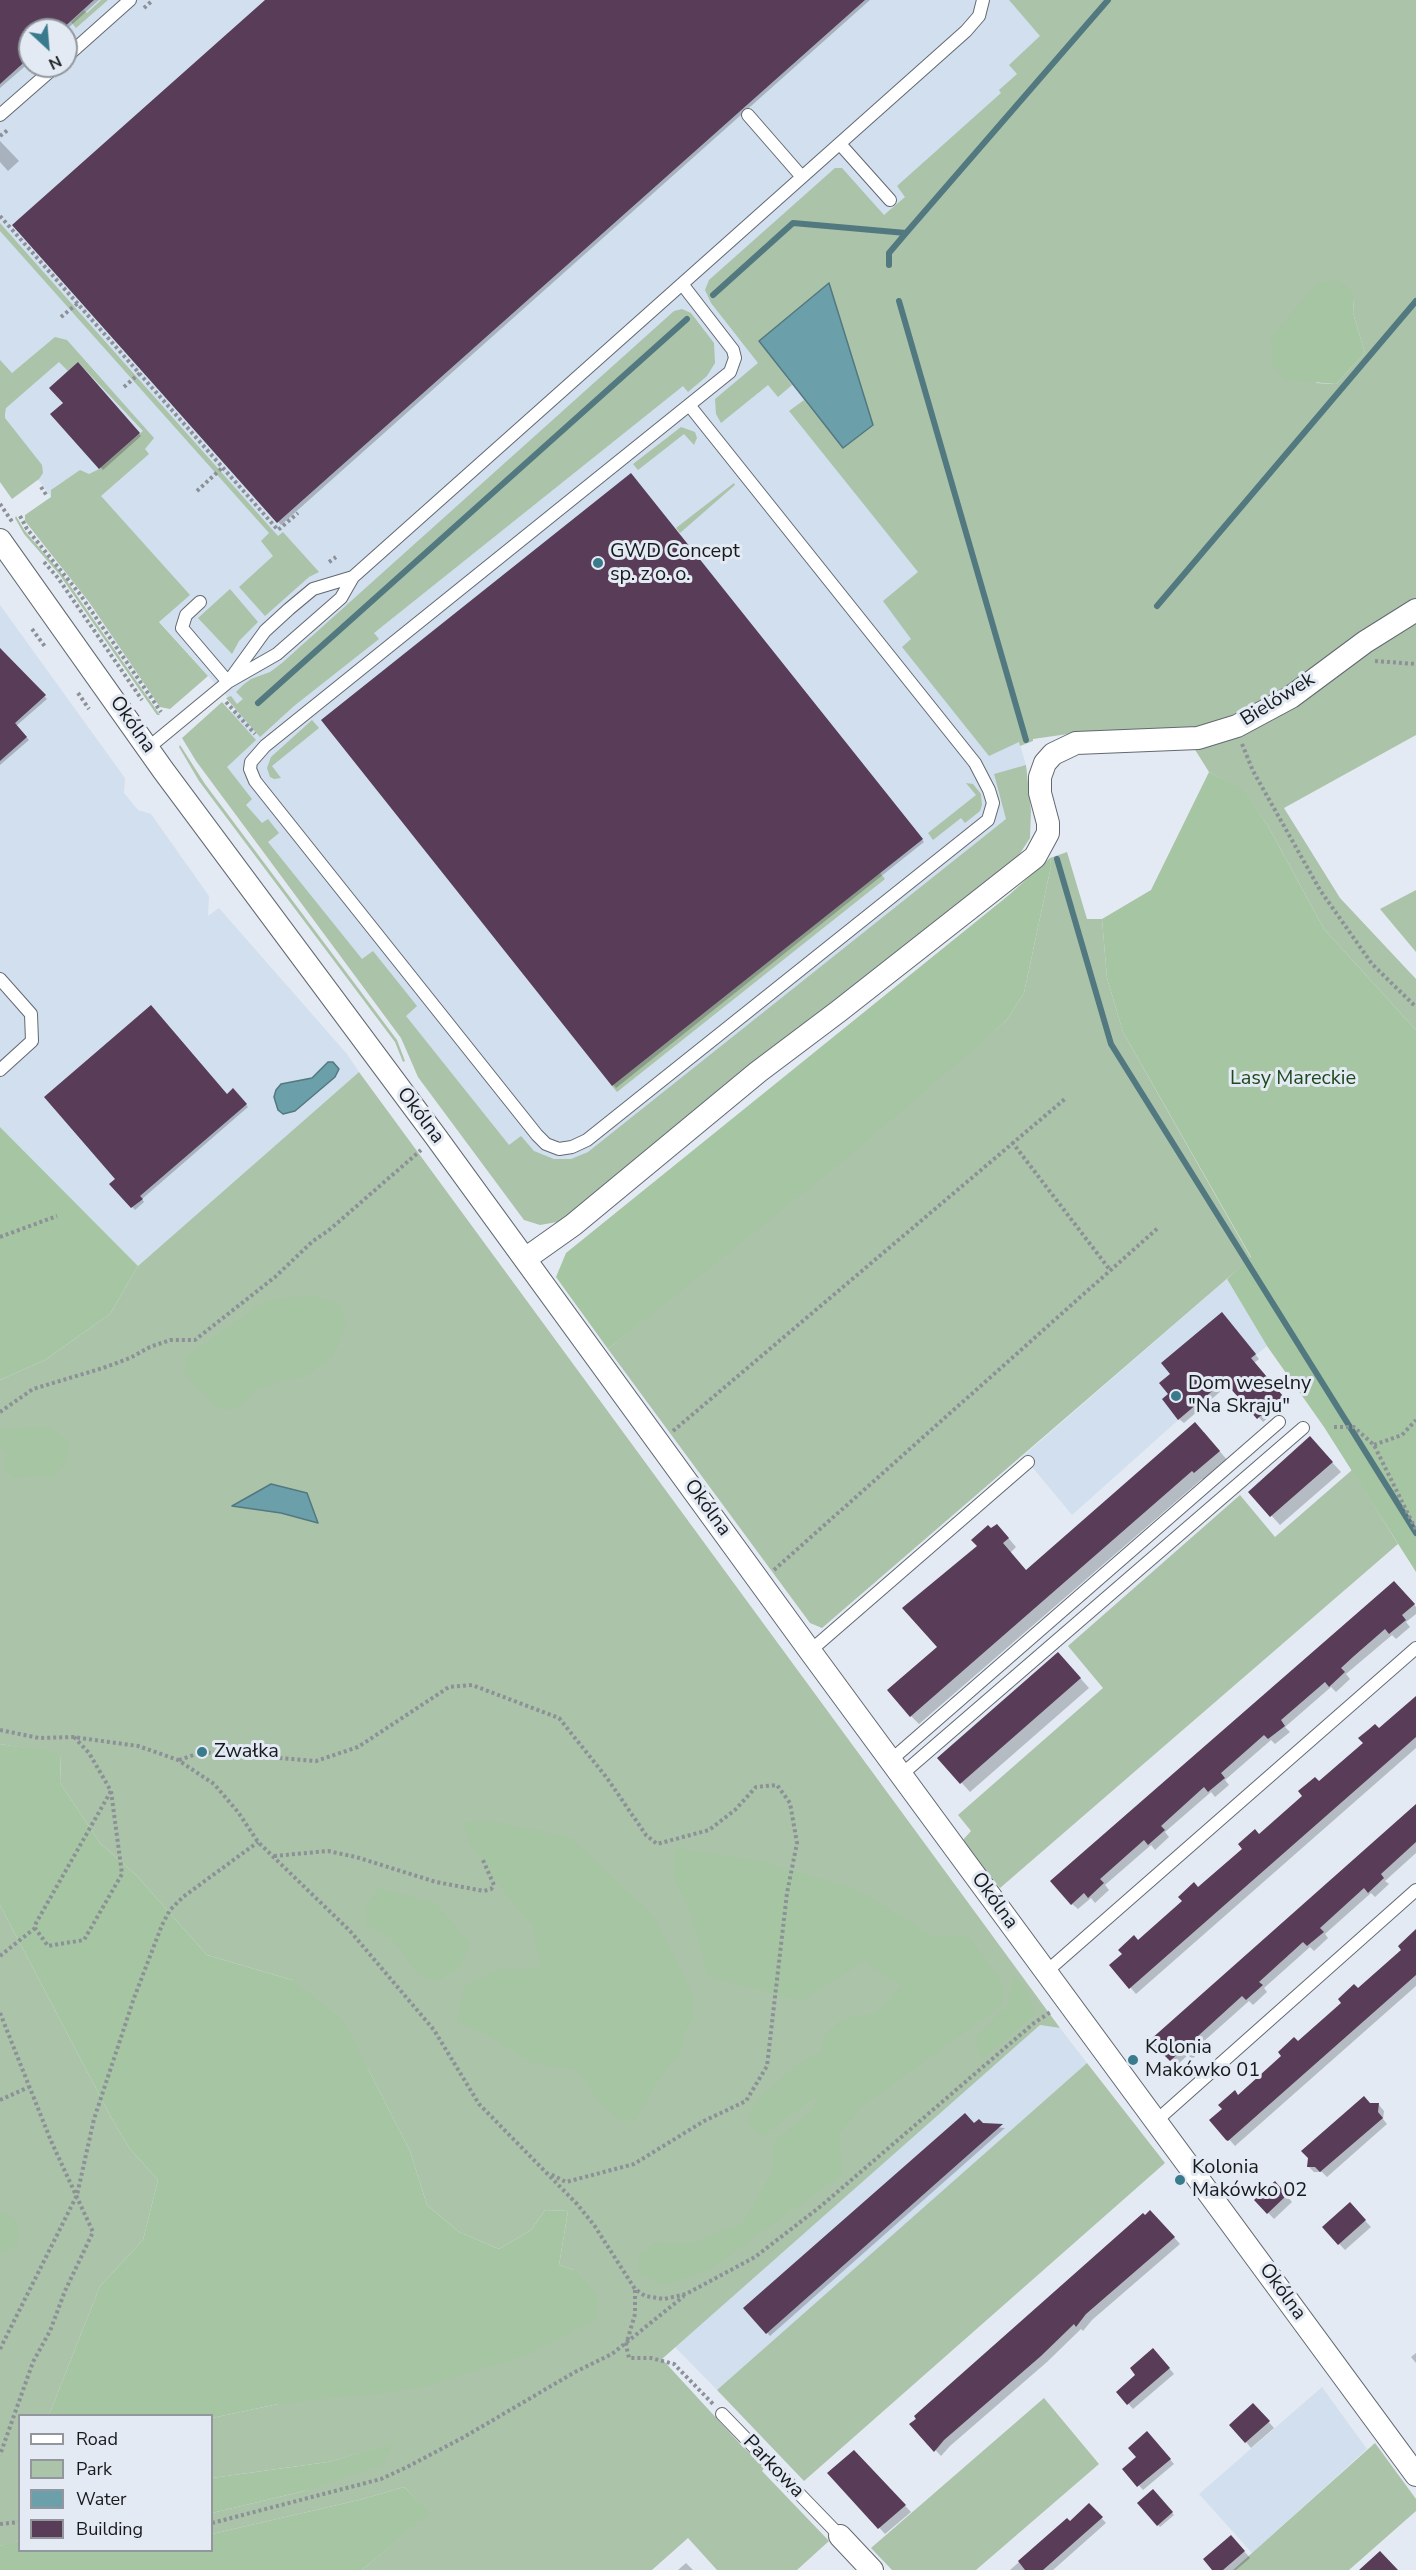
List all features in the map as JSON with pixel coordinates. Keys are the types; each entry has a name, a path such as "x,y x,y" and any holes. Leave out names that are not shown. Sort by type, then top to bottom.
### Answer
{"street":[{"name":"Okólna","path":"9,535 148,748 436,1137 810,1651 1416,2475"},
{"name":"Bielówek","path":"525,1259 573,1225 758,1072 1035,857 1048,833 1048,823 1040,793 1040,777 1045,763 1053,753 1076,743 1198,738 1237,726 1291,697 1342,658 1416,610"},
{"name":"Parkowa","path":"840,2536 872,2570"}],"lane":[{"path":"78,46 130,0"},
{"path":"148,748 228,682 277,654 341,598 353,577 974,24 981,12 983,0"},
{"path":"0,116 43,78"},
{"path":"748,116 802,177"},
{"path":"840,144 890,200"},
{"path":"682,284 733,350 735,358 729,372 265,746 251,762 250,769 255,781 537,1135 546,1144 559,1149 572,1147 587,1140 988,820 993,803 975,763 689,405"},
{"path":"228,682 265,631 290,609 313,590 353,577"},
{"path":"200,602 186,615 183,628 228,682"},
{"path":"0,979 31,1014 32,1032 32,1041 0,1071"},
{"path":"896,1768 1279,1422"},
{"path":"896,1768 1303,1428"},
{"path":"810,1651 1028,1462"},
{"path":"1046,1972 1416,1648"},
{"path":"1156,2121 1416,1890"},
{"name":"Parkowa","path":"722,2414 840,2536"}],"path":[{"path":"0,216 278,530 298,513"},
{"path":"61,317 78,303"},
{"path":"124,387 140,373"},
{"path":"196,492 223,467"},
{"path":"41,487 47,496"},
{"path":"0,504 9,535"},
{"path":"20,516 27,529 72,584 161,712"},
{"path":"329,562 336,557"},
{"path":"42,561 58,578 145,704"},
{"path":"32,629 46,648"},
{"path":"1342,658 1416,664"},
{"path":"78,693 89,709"},
{"path":"225,700 265,746"},
{"path":"1237,726 1253,771 1320,890 1372,964 1416,1007"},
{"path":"659,1443 1066,1098"},
{"path":"0,1412 33,1389 103,1368 130,1358 150,1347 170,1341 195,1340 275,1277 313,1241 328,1231 436,1137"},
{"path":"1012,1142 1110,1270"},
{"path":"0,1237 57,1216"},
{"path":"761,1581 1159,1227"},
{"path":"1374,1445 1402,1435 1416,1420"},
{"path":"1334,1427 1354,1426 1374,1445 1416,1530"},
{"path":"178,1760 202,1752 316,1761 358,1747 450,1687 472,1685 559,1718 607,1778 646,1835 657,1844 709,1830 735,1810 756,1787 777,1785 790,1803 797,1843 787,1893 767,2066 746,2101 704,2121 634,2164 566,2182 547,2173"},
{"path":"0,1730 39,1738 73,1737 138,1746 178,1760 214,1784 238,1812 258,1842 350,1931 434,2030 479,2103 594,2225 635,2289 645,2296 664,2299 686,2294"},
{"path":"35,1928 48,1946 84,1940 122,1874 111,1791 89,1753 73,1737"},
{"path":"0,1956 35,1928 43,1906 111,1791"},
{"path":"0,2349 77,2195 94,2120 134,1998 166,1917 183,1897 258,1842"},
{"path":"273,1856 328,1851 356,1857 436,1882 484,1891 491,1889 494,1885 482,1858"},
{"path":"213,2523 381,2479 464,2437 626,2345 686,2294 755,2257 774,2243 821,2206 1034,2023 1068,2001"},
{"path":"0,2013 29,2087 93,2232 65,2291 50,2331 33,2362 0,2456"},
{"path":"0,2100 29,2087"},
{"path":"635,2289 635,2314 626,2345 628,2358 651,2358 674,2364 722,2414"},
{"path":"0,2524 18,2523"}],"shaded area":[{"path":"0,0 1009,0 1041,36 1010,65 1017,74 949,507 1026,765 1031,811 524,1220 418,1077 415,1048 196,746 237,708 70,522 0,429"},
{"path":"0,605 125,778 124,793 138,810 151,814 209,896 208,916 219,908 347,1054 359,1072 138,1266 0,1127"},
{"path":"1227,1279 1267,1346 1185,1414 1072,1515 1023,1456"},
{"path":"1040,2025 1060,2028 1087,2063 717,2390 675,2347"},
{"path":"1322,2387 1367,2449 1252,2553 1199,2494"}],"green space":[{"path":"101,0 108,0 78,26 78,18 75,18 84,10 87,13"},
{"path":"1009,0 1416,0 1416,603 1253,711 1193,730 1082,732 1033,739 1020,746 1019,742 989,756 902,647 911,639 883,601 918,572 789,411 804,400 843,448 759,341 792,385 778,397 768,385 721,423 716,414 715,399 758,363 711,303 705,290 709,280 835,168 842,168 884,215 905,197 897,186 1001,93 999,90 1017,74 1009,65 1040,36","holes":["1354,299 1353,313 1365,353 1336,384 1316,383"]},
{"path":"0,223 278,536 283,532 319,572 309,577 265,616 239,587 273,556 261,541 269,533 0,231"},
{"path":"1337,280 1350,289 1354,299 1353,313 1365,353 1336,384 1287,380 1276,370 1272,359 1271,337 1318,283"},
{"path":"682,309 691,313 714,343 715,363 707,376 688,392 683,386 374,633 379,639 294,706 260,737 226,698 231,696 237,704 243,699 236,692 243,685 251,679 270,672 282,663 674,311"},
{"path":"55,337 67,340 154,438 145,449 149,454 101,496 190,595 159,622 208,676 170,709 160,707 89,602 25,521 25,515 51,497 51,490 80,470 89,474 99,469 143,431 78,362 68,371 59,362 6,408 5,414 5,418 42,465 43,473 39,479 12,499 0,482 0,360 12,373"},
{"path":"681,427 695,432 697,438 694,445 684,434 638,470 633,464"},
{"path":"734,483 735,485 680,533 676,528"},
{"path":"16,516 25,531 62,574 160,715 157,715 59,574 24,534"},
{"path":"230,589 258,622 239,641 232,654 198,618"},
{"path":"1416,617 1416,735 1284,808 1340,898 1416,979 1416,1030 1324,929 1268,826 1243,790 1209,772 1192,745"},
{"path":"222,702 256,740 227,767 252,799 246,805 262,823 268,819 279,833 268,842 362,959 373,951 417,1006 406,1016 509,1145 521,1136 534,1151 554,1159 571,1159 588,1152 1006,819 994,774 1026,765 1031,811 1030,838 1019,855 999,874 573,1214 557,1222 540,1225 524,1220 418,1077 401,1038 196,761 182,738"},
{"path":"312,720 319,728 272,766 281,778 270,777 267,768 271,757"},
{"path":"180,745 205,784 397,1040 405,1061 403,1062 395,1042 199,781 179,747"},
{"name":"Lasy Mareckie","path":"1209,772 1243,789 1268,826 1324,929 1416,1030 1416,1572 1324,1427 1267,1346 1227,1279 1251,1257 1123,1032 1107,978 1102,919 1151,890"},
{"path":"966,783 973,784 981,794 980,811 965,823 961,818 933,840 928,833 976,795"},
{"path":"1067,852 1087,919 1102,919 1107,978 1123,1032 1251,1258 822,1628 810,1623 608,1349 1006,1021 1024,993 1051,866 1050,858"},
{"path":"1050,858 1051,866 1024,993 1006,1021 845,1159 608,1349 556,1277 566,1253 1009,895"},
{"path":"880,873 885,879 617,1092 612,1086"},
{"path":"1416,890 1416,952 1380,909"},
{"path":"359,1072 1060,2028 1040,2025 662,2359 743,2447 765,2467 762,2471 829,2541 797,2570 717,2570 688,2538 652,2570 362,2570 429,2513 404,2487 359,2500 213,2534 213,2513 304,2491 393,2444 328,2462 213,2478 213,2418 278,2404 574,2270 559,2265 568,2211 545,2210 531,2230 499,2249 459,2232 427,2205 410,2151 368,2069 292,1980 207,1955 137,1876 100,1843 60,1783 61,1754 0,1744 0,1380 45,1360 110,1314 138,1266"},
{"path":"0,1127 138,1266 110,1314 45,1360 0,1380"},
{"path":"315,1296 339,1304 347,1323 333,1356 307,1375 259,1388 238,1407 227,1409 217,1407 184,1373 188,1355 269,1299"},
{"path":"33,1426 50,1428 69,1442 66,1465 51,1476 16,1478 4,1468 6,1454 0,1447 0,1430"},
{"path":"1352,1470 1398,1544 1000,1888 962,1841 971,1831 958,1815 1103,1688 1068,1646 1240,1495 1275,1537"},
{"path":"0,1744 61,1753 60,1783 100,1843 137,1876 207,1955 292,1980 344,2022 410,2151 427,2205 459,2232 499,2249 531,2230 545,2210 568,2211 559,2265 574,2270 597,2295 597,2319 530,2354 417,2389 278,2404 213,2418 213,2414 49,2414 100,2286 143,2240 158,2180 130,2149 112,2119 0,1905"},
{"path":"484,1820 569,1837 653,1916 671,1950 693,1996 694,2015 685,2030 680,2052 655,2085 634,2121 619,2119 599,2101 579,2071 533,2063 489,2036 457,2021 464,1988 497,1969 541,1969 532,1925 498,1884 470,1843 463,1824"},
{"path":"675,1848 761,1861 859,1890 931,1936 969,1937 1002,1983 1003,2004 861,2107 839,2133 842,2174 709,2270 664,2285 639,2273 639,2255 656,2242 693,2243 744,2222 773,2170 774,2142 811,2111 816,2103 815,2097 762,2136 746,2120 757,2101 793,2068 821,2051 824,2036 843,2019 876,2013 901,1986 864,1962 800,2001 709,1977 686,1900 674,1879"},
{"path":"379,1888 436,1904 470,1944 460,1968 437,1981 420,1976 393,1940 367,1925 366,1906"},
{"path":"0,1905 112,2119 130,2149 158,2180 143,2240 100,2286 49,2414 18,2414 18,2541 0,2546"},
{"path":"1014,1976 1025,1987 1035,2014 981,2059 975,2038 1007,2007"},
{"path":"1087,2063 1165,2163 804,2481 717,2390"},
{"path":"4,2211 15,2220 19,2234 16,2247 0,2253 0,2212"},
{"path":"1044,2398 1099,2464 976,2570 892,2570 871,2548"},
{"path":"394,2443 382,2465 304,2491 213,2513 213,2478 328,2462"},
{"path":"1375,2443 1416,2499 1416,2511 1349,2570 1233,2570"},
{"path":"404,2487 430,2513 362,2570 0,2570 0,2546 18,2541 18,2552 213,2552 213,2534 359,2500"}],"water":[{"path":"829,283 873,425 843,448 759,341"},
{"path":"328,1062 333,1062 339,1069 335,1077 295,1111 283,1114 278,1110 274,1097 281,1084 312,1078"},
{"path":"271,1484 307,1493 318,1523 281,1513 232,1506"}],"building":[{"path":"0,0 94,0 74,18 18,18 18,68 0,84"},
{"path":"265,0 865,0 277,523 12,225"},
{"path":"78,362 140,433 99,469 50,414 63,403 49,388"},
{"path":"631,473 923,839 612,1086 321,720"},
{"path":"0,648 46,695 15,723 27,737 0,761"},
{"path":"151,1005 227,1094 233,1088 247,1104 140,1196 143,1199 131,1208 109,1184 115,1179 44,1097"},
{"path":"1222,1312 1256,1354 1251,1358 1283,1396 1257,1419 1224,1381 1178,1420 1162,1399 1168,1394 1159,1383 1170,1374 1161,1363"},
{"path":"1195,1422 1220,1451 1194,1473 1192,1471 910,1717 887,1690 937,1647 902,1608 977,1546 971,1540 988,1525 991,1528 997,1524 1009,1538 1003,1543 1026,1570"},
{"path":"1310,1436 1333,1462 1270,1517 1248,1492"},
{"path":"1394,1581 1415,1604 1402,1615 1406,1620 1389,1634 1385,1629 1341,1668 1345,1672 1329,1687 1325,1682 1281,1720 1285,1726 1268,1739 1264,1735 1221,1773 1225,1778 1208,1792 1204,1787 1161,1826 1165,1830 1148,1845 1144,1840 1100,1879 1104,1883 1088,1898 1084,1893 1071,1905 1050,1881"},
{"path":"1058,1652 1081,1678 960,1784 937,1758"},
{"path":"1416,1696 1416,1737 1129,1989 1109,1965 1122,1954 1118,1950 1134,1935 1138,1940 1182,1901 1178,1897 1194,1882 1198,1887 1242,1849 1238,1844 1255,1829 1259,1834 1302,1796 1298,1791 1315,1777 1319,1781 1363,1743 1358,1738 1375,1724 1379,1728"},
{"path":"1416,1804 1416,1842 1381,1874 1384,1878 1368,1893 1364,1888 1320,1928 1324,1932 1307,1946 1303,1942 1259,1982 1263,1985 1246,2000 1242,1996 1198,2036 1202,2040 1185,2054 1182,2050 1170,2061 1150,2040"},
{"path":"1416,1929 1416,1975 1228,2141 1226,2140 1209,2120 1222,2109 1218,2105 1235,2090 1238,2095 1281,2056 1278,2052 1294,2037 1298,2041 1341,2003 1338,1999 1354,1984 1358,1988 1401,1950 1398,1946"},
{"path":"1364,2096 1370,2103 1379,2103 1378,2112 1383,2118 1320,2172 1315,2167 1307,2167 1308,2158 1301,2151"},
{"path":"965,2113 974,2123 979,2119 983,2123 1003,2124 766,2334 743,2308"},
{"path":"1275,2181 1287,2195 1267,2214 1254,2200"},
{"path":"1350,2202 1366,2220 1338,2245 1322,2227"},
{"path":"1150,2210 1175,2237 1086,2314 1076,2327 1074,2324 1041,2356 944,2440 934,2452 909,2424 916,2419 914,2416 1143,2213 1145,2215"},
{"path":"1153,2348 1170,2368 1127,2405 1116,2392 1135,2375 1130,2368"},
{"path":"1253,2403 1270,2421 1245,2443 1229,2425"},
{"path":"1147,2431 1171,2459 1137,2487 1122,2469 1136,2457 1128,2448"},
{"path":"854,2450 906,2505 878,2529 827,2473"},
{"path":"1153,2489 1173,2512 1157,2526 1137,2503"},
{"path":"1089,2503 1103,2517 1043,2570 1025,2570 1018,2561 1067,2518 1070,2521"},
{"path":"1231,2535 1245,2551 1223,2570 1212,2570 1203,2559"},
{"path":"1380,2551 1398,2570 1359,2570"}],"waterway":[{"path":"713,295 793,223 906,233 1108,0"},
{"path":"889,265 889,253 906,233"},
{"path":"899,301 1026,740"},
{"path":"1157,606 1416,301"},
{"path":"258,703 687,319"},
{"path":"1057,859 1111,1044 1416,1533"}],"place":[{"name":"GWD Concept sp. z o. o.","path":"598,563"},
{"name":"Dom weselny \"Na Skraju\"","path":"1176,1396"},
{"name":"Zwałka","path":"202,1752"},
{"name":"Kolonia Makówko 01","path":"1133,2060"},
{"name":"Kolonia Makówko 02","path":"1180,2180"}]}
